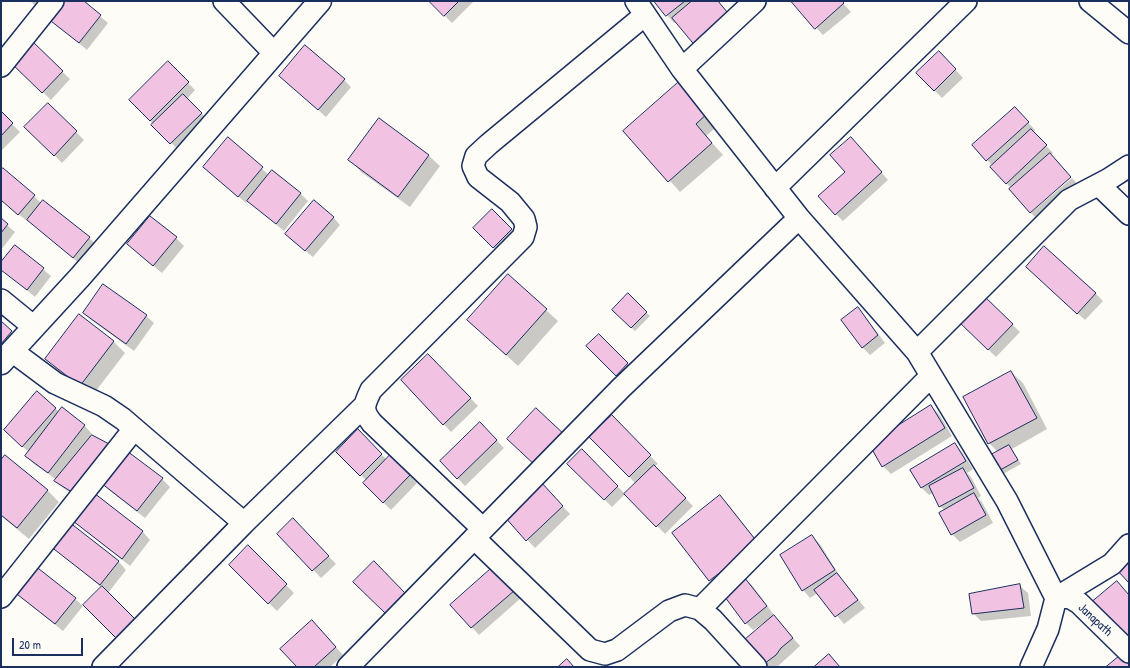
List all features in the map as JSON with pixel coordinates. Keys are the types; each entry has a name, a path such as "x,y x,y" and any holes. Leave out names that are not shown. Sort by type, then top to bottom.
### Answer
{"street":[{"path":"1,66 53,1"},
{"path":"224,1 274,53"},
{"path":"244,522 134,429 104,406 55,383 6,357 80,277 320,1"},
{"path":"682,69 755,1"},
{"path":"775,188 966,1"},
{"path":"1090,1 1129,33"},
{"path":"103,667 244,522 364,406 371,390 523,237 526,227 524,218 510,202 478,178 473,166 476,156 641,8 682,69 799,218 917,352 1007,501 1056,598 1048,629 1031,667"},
{"path":"917,352 1069,200 1099,185 1129,166"},
{"path":"1099,185 1129,214"},
{"path":"348,667 621,388 799,218"},
{"path":"1,300 34,327"},
{"path":"700,609 931,376"},
{"path":"364,406 366,415 372,423 590,650 605,654 617,650"},
{"path":"1,597 134,429"},
{"path":"1056,598 1112,564 1129,545"},
{"name":"Janapath","path":"1056,598 1069,597 1079,603 1129,651"},
{"path":"601,667 617,650 669,611 685,605 700,609 713,620 756,667"}],"building":[{"path":"61,1 84,1 101,15 79,43 47,18"},
{"path":"429,1 459,1 444,16"},
{"path":"654,1 685,1 666,16"},
{"path":"692,1 718,1 732,18 697,48 672,18"},
{"path":"791,1 842,1 844,3 815,29"},
{"path":"30,39 63,71 42,93 9,61"},
{"path":"305,45 345,79 318,110 279,76"},
{"path":"939,51 956,69 934,91 916,73"},
{"path":"168,61 189,82 150,121 129,100"},
{"path":"681,80 709,112 696,124 712,143 668,182 623,131"},
{"path":"183,94 202,113 170,144 151,125"},
{"path":"48,103 77,131 54,156 24,127"},
{"path":"1015,107 1029,122 986,161 972,145"},
{"path":"1,111 13,123 1,136"},
{"path":"379,118 429,155 398,197 348,160"},
{"path":"1031,129 1047,145 1006,184 990,167"},
{"path":"228,137 263,167 238,197 203,167"},
{"path":"851,137 882,172 835,215 818,196 845,172 830,155"},
{"path":"1050,153 1071,177 1030,213 1009,189"},
{"path":"3,168 35,195 18,215 1,200 1,170"},
{"path":"272,170 301,193 276,224 247,201"},
{"path":"43,200 90,237 73,258 27,220"},
{"path":"314,200 334,217 305,251 285,234"},
{"path":"492,209 512,229 493,248 473,228"},
{"path":"150,216 177,237 153,266 127,244"},
{"path":"1,218 8,224 1,233"},
{"path":"15,245 44,268 27,290 1,270 1,262"},
{"path":"1044,246 1096,293 1077,314 1026,267"},
{"path":"508,274 547,309 506,355 467,320"},
{"path":"103,284 147,315 126,344 83,313"},
{"path":"628,293 647,312 631,328 612,310"},
{"path":"983,295 1013,324 988,350 958,321"},
{"path":"858,307 878,335 862,348 841,320"},
{"path":"79,314 114,341 80,386 45,359"},
{"path":"1,321 12,331 1,344"},
{"path":"599,334 628,363 616,376 586,346"},
{"path":"428,354 471,398 443,425 401,380"},
{"path":"1011,371 1037,418 988,444 963,397"},
{"path":"37,391 56,408 22,447 4,430"},
{"path":"931,405 945,428 882,467 869,444"},
{"path":"62,407 85,425 48,473 25,456"},
{"path":"536,408 566,436 537,467 507,439"},
{"path":"612,415 651,455 629,477 589,437"},
{"path":"480,422 497,440 457,479 440,461"},
{"path":"358,429 382,454 360,476 336,452"},
{"path":"92,435 111,445 75,494 54,481"},
{"path":"955,443 966,461 921,488 910,470"},
{"path":"1009,445 1018,460 995,473 987,457"},
{"path":"582,449 618,486 604,500 567,464"},
{"path":"127,451 163,478 137,511 101,483"},
{"path":"5,455 48,490 17,528 1,515 1,460"},
{"path":"390,455 410,475 383,503 363,483"},
{"path":"654,465 686,498 656,527 624,494"},
{"path":"963,468 974,488 939,507 929,486"},
{"path":"541,482 563,506 526,541 504,516"},
{"path":"94,493 143,531 122,559 73,521"},
{"path":"974,493 986,515 951,535 939,513"},
{"path":"720,495 758,543 709,581 672,533"},
{"path":"293,518 329,556 312,571 277,534"},
{"path":"69,522 119,561 100,585 50,546"},
{"path":"812,535 835,570 802,591 780,555"},
{"path":"248,545 287,584 268,604 229,565"},
{"path":"1129,559 1129,583 1117,570"},
{"path":"374,561 405,593 385,613 353,582"},
{"path":"34,565 76,598 55,624 13,591"},
{"path":"494,566 515,590 471,628 450,605"},
{"path":"837,573 858,600 835,617 814,590"},
{"path":"744,577 767,606 745,624 722,593"},
{"path":"1117,581 1129,595 1129,637 1125,640 1092,602"},
{"path":"1020,584 1024,608 972,614 969,594"},
{"path":"102,586 140,624 121,643 83,605"},
{"path":"774,615 793,638 781,648 776,655 761,666 741,643"},
{"path":"312,620 336,647 314,667 297,667 280,649"},
{"path":"829,654 840,667 814,667"},
{"path":"1122,654 1129,662 1129,667 1106,667"},
{"path":"567,659 574,667 558,667"}]}
